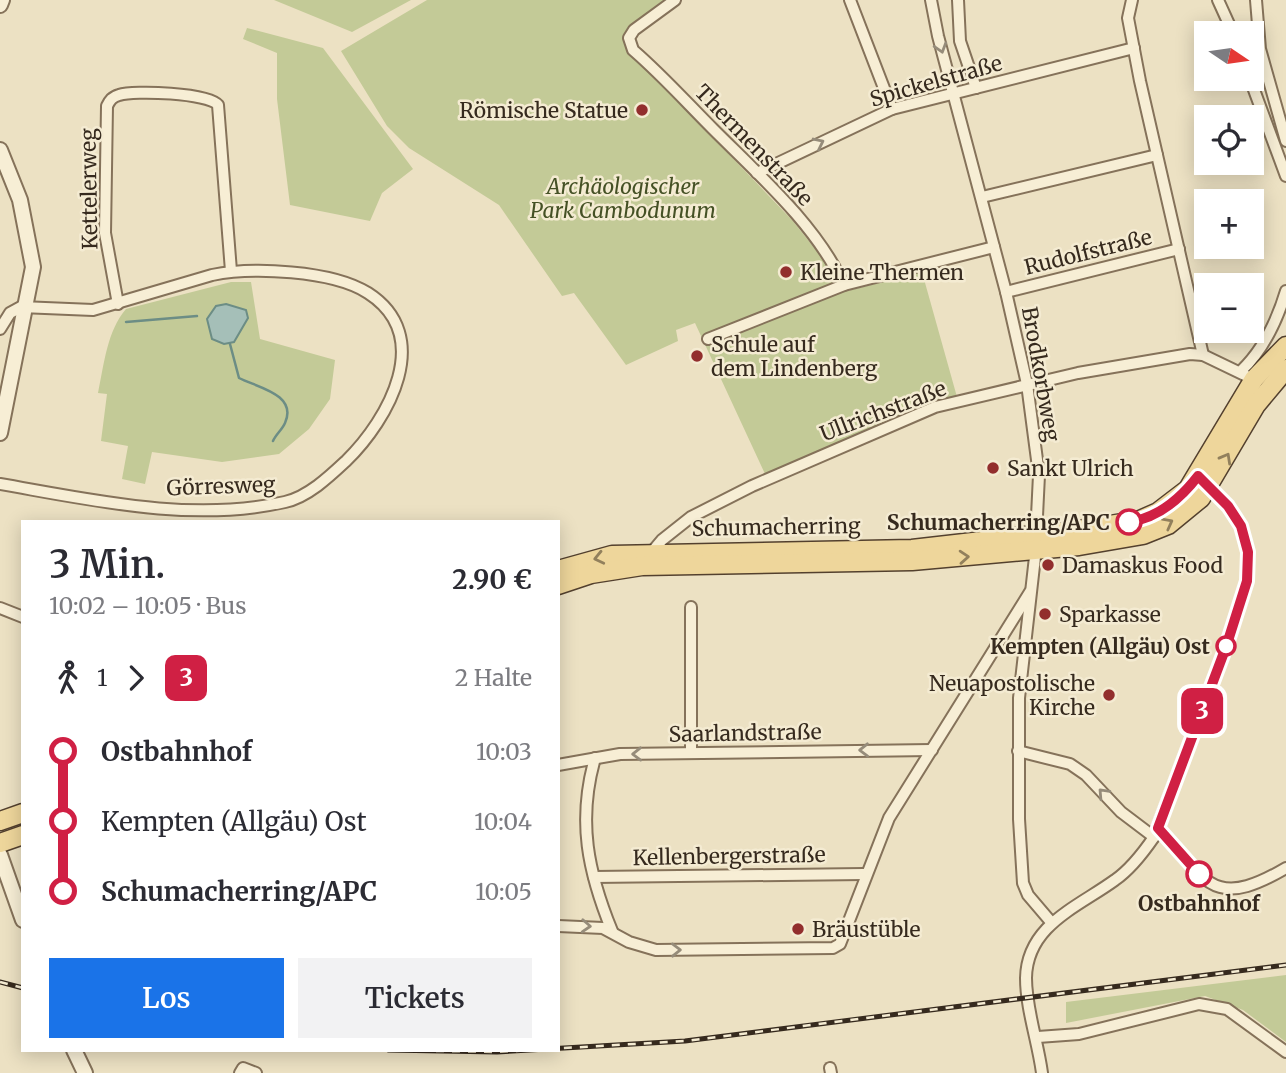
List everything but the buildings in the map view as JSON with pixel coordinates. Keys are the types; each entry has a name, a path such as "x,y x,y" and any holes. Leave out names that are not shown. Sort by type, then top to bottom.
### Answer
{"main road":[{"name":"Schumacherring","path":"560,569 612,555 651,553 701,558 1036,543 1140,520 1204,482 1252,413 1255,380 1286,346"},
{"name":"Schumacherring","path":"1255,380 1286,369"},
{"name":"Schumacherring","path":"560,584 614,570 680,558"},
{"path":"0,821 21,814"},
{"path":"0,844 21,836"}],"street":[{"path":"0,5 2,0"},
{"name":"Thermenstraße","path":"675,0 634,30 629,38 633,50 757,173 833,261 844,285"},
{"path":"850,0 892,109"},
{"name":"Brodkorbweg","path":"931,0 1027,384 1039,475 1032,588 1019,698 1018,751 1023,884 1028,895 1051,922"},
{"path":"958,0 960,41 976,88"},
{"path":"1132,0 1128,18 1203,355"},
{"path":"1218,0 1228,21"},
{"path":"1256,0 1259,48 1286,141"},
{"name":"Spickelstraße","path":"757,173 892,109 1134,48"},
{"path":"1254,91 1286,176"},
{"name":"Kettelerweg","path":"118,304 105,233 107,106 117,95 132,92 206,97 218,105 231,271"},
{"path":"0,150 20,200 33,267 0,433"},
{"path":"982,197 1157,155"},
{"path":"708,339 844,285 994,247"},
{"name":"Rudolfstraße","path":"1006,292 1179,249"},
{"name":"Görresweg","path":"0,484 164,508 234,508 288,502 332,474 361,446 390,402 400,370 401,353 395,322 367,292 336,281 284,272 231,271 93,310 68,311 26,306"},
{"path":"1255,380 1256,358 1266,341 1286,291"},
{"path":"0,329 10,313 26,306"},
{"name":"Ullrichstraße","path":"651,553 662,540 691,517 752,486 935,407 1027,384 1176,356 1203,355 1255,380"},
{"path":"1042,1073 1027,978 1032,947 1051,922 1117,879 1139,859 1156,833 1226,647 1247,581 1248,552 1245,537 1228,506 1204,482"},
{"path":"560,926 589,925 612,931 629,942 656,950 833,948 840,944 847,931 864,874 889,818 1032,588"},
{"path":"691,607 691,753"},
{"path":"0,608 21,616"},
{"name":"Saarlandstraße","path":"560,765 620,754 932,750"},
{"path":"1018,751 1070,764 1086,775 1121,812 1156,833 1219,889 1234,891 1249,887 1286,868"},
{"path":"595,758 585,807 584,834 594,877 612,931"},
{"path":"0,855 21,914"},
{"name":"Kellenbergerstraße","path":"594,877 864,874"},
{"path":"0,877 11,888"},
{"path":"1038,1037 1079,1034 1199,1004 1227,1009 1286,1052"},
{"path":"75,1052 85,1073"},
{"path":"240,1073 243,1068 256,1073"}],"green space":[{"path":"274,0 411,0 352,32"},
{"name":"Archäologischer Park Cambodunum","path":"427,0 667,0 629,28 624,45 792,220 828,265 843,292 922,272 957,397 766,476 695,323 676,330 678,341 626,365 574,293 562,296 499,205 409,148 387,126 341,51"},
{"path":"247,28 323,48 413,169 382,193 370,221 290,205 277,99 277,53 243,39"},
{"path":"231,282 251,282 260,339 335,360 330,399 309,429 279,454 222,462 152,452 145,484 122,479 128,446 101,441 107,394 98,393 114,327 126,309"},
{"path":"1286,975 1286,1042 1243,1010 1205,996 1066,1023 1066,1002"}],"water":[{"path":"226,304 246,310 248,318 234,342 224,344 212,339 207,319 216,306"}],"waterway":[{"path":"126,322 197,316"},
{"path":"230,344 239,378 273,393 286,405 285,423 273,441"}],"railway":[{"path":"560,1048 685,1041 1286,965"},
{"path":"0,982 21,987"}],"bus line":[{"name":"3","path":"1129,522 1158,512 1175,501 1198,476 1228,506 1241,526 1248,552 1247,581 1226,647 1158,828 1199,874"}],"place":[{"name":"Römische Statue","path":"642,110"},
{"name":"Kleine Thermen","path":"786,272"},
{"name":"Schule auf dem Lindenberg","path":"697,356"},
{"name":"Sankt Ulrich","path":"993,468"},
{"name":"Schumacherring/APC","path":"1129,522"},
{"name":"Damaskus Food","path":"1048,565"},
{"name":"Sparkasse","path":"1045,614"},
{"name":"Kempten (Allgäu) Ost","path":"1226,646"},
{"name":"Neuapostolische Kirche","path":"1109,695"},
{"name":"Ostbahnhof","path":"1199,874"},
{"name":"Bräustüble","path":"798,929"}]}
